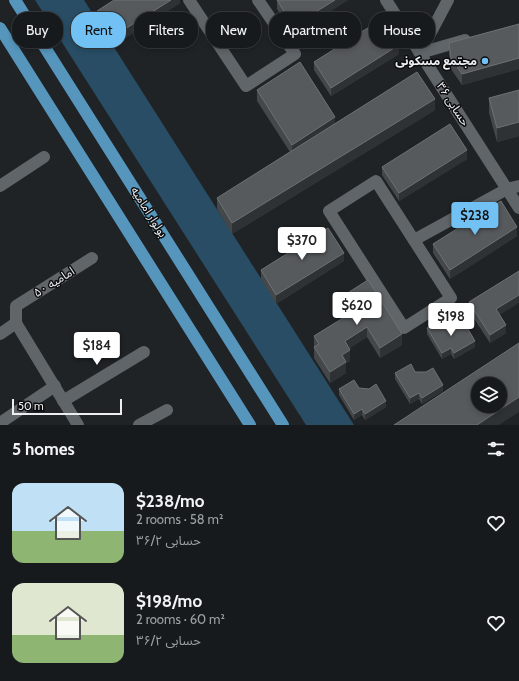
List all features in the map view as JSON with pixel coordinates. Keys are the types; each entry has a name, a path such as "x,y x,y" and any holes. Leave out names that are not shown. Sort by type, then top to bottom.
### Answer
{"main road":[{"name":"بولوار امامیه","path":"15,0 282,425"},
{"path":"0,28 250,425"}],"street":[{"path":"189,0 246,86 295,54 262,1"},
{"name":"حسابی ۳۶","path":"386,0 519,208"},
{"path":"420,53 448,0"},
{"path":"420,53 473,38"},
{"path":"0,186 44,157"},
{"path":"376,181 414,240 451,298 404,328 329,211 376,181"},
{"path":"414,240 507,189 519,186"},
{"name":"امامیه ۵۰","path":"16,323 16,306 92,258"},
{"path":"0,334 16,323 78,425"},
{"path":"63,400 144,352"},
{"path":"0,423 55,386"},
{"path":"139,425 167,410"}],"shaded area":[{"path":"35,0 84,0 92,12 71,12 71,48 114,48 354,425 306,425 63,44 63,12 43,12"}],"building":[{"path":"114,0 171,0 152,12 134,12 134,23 126,28 126,12 97,11"},
{"path":"277,0 335,0 316,12 284,12"},
{"name":"مجتمع مسکونی","path":"519,24 519,58 462,74 451,58 449,43"},
{"path":"369,27 369,48 394,48 331,88 314,62 336,48 361,48 361,32"},
{"path":"300,62 335,117 292,145 257,90"},
{"path":"417,72 435,99 232,223 217,198"},
{"path":"519,90 519,122 497,128 489,98"},
{"path":"450,124 467,150 399,193 382,167"},
{"path":"501,201 517,227 450,270 433,244"},
{"path":"328,228 344,253 276,295 261,270"},
{"path":"519,271 519,295 496,309 506,325 490,335 469,302"},
{"path":"368,280 402,334 380,348 367,327 345,341 350,350 342,355 346,362 330,372 314,347 319,344 314,336 356,310 346,294"},
{"path":"443,320 447,327 458,328 465,324 475,341 454,353 451,348 442,353 427,328"},
{"path":"519,343 519,397 507,405 507,377 471,377 471,413 495,413 477,425 394,425"},
{"path":"411,364 415,372 426,372 433,368 443,385 422,398 419,393 410,398 395,373"},
{"path":"354,380 359,388 369,389 376,384 386,401 365,414 362,409 354,414 339,389"}],"place":[{"name":"مجتمع مسکونی","path":"485,61"}]}
